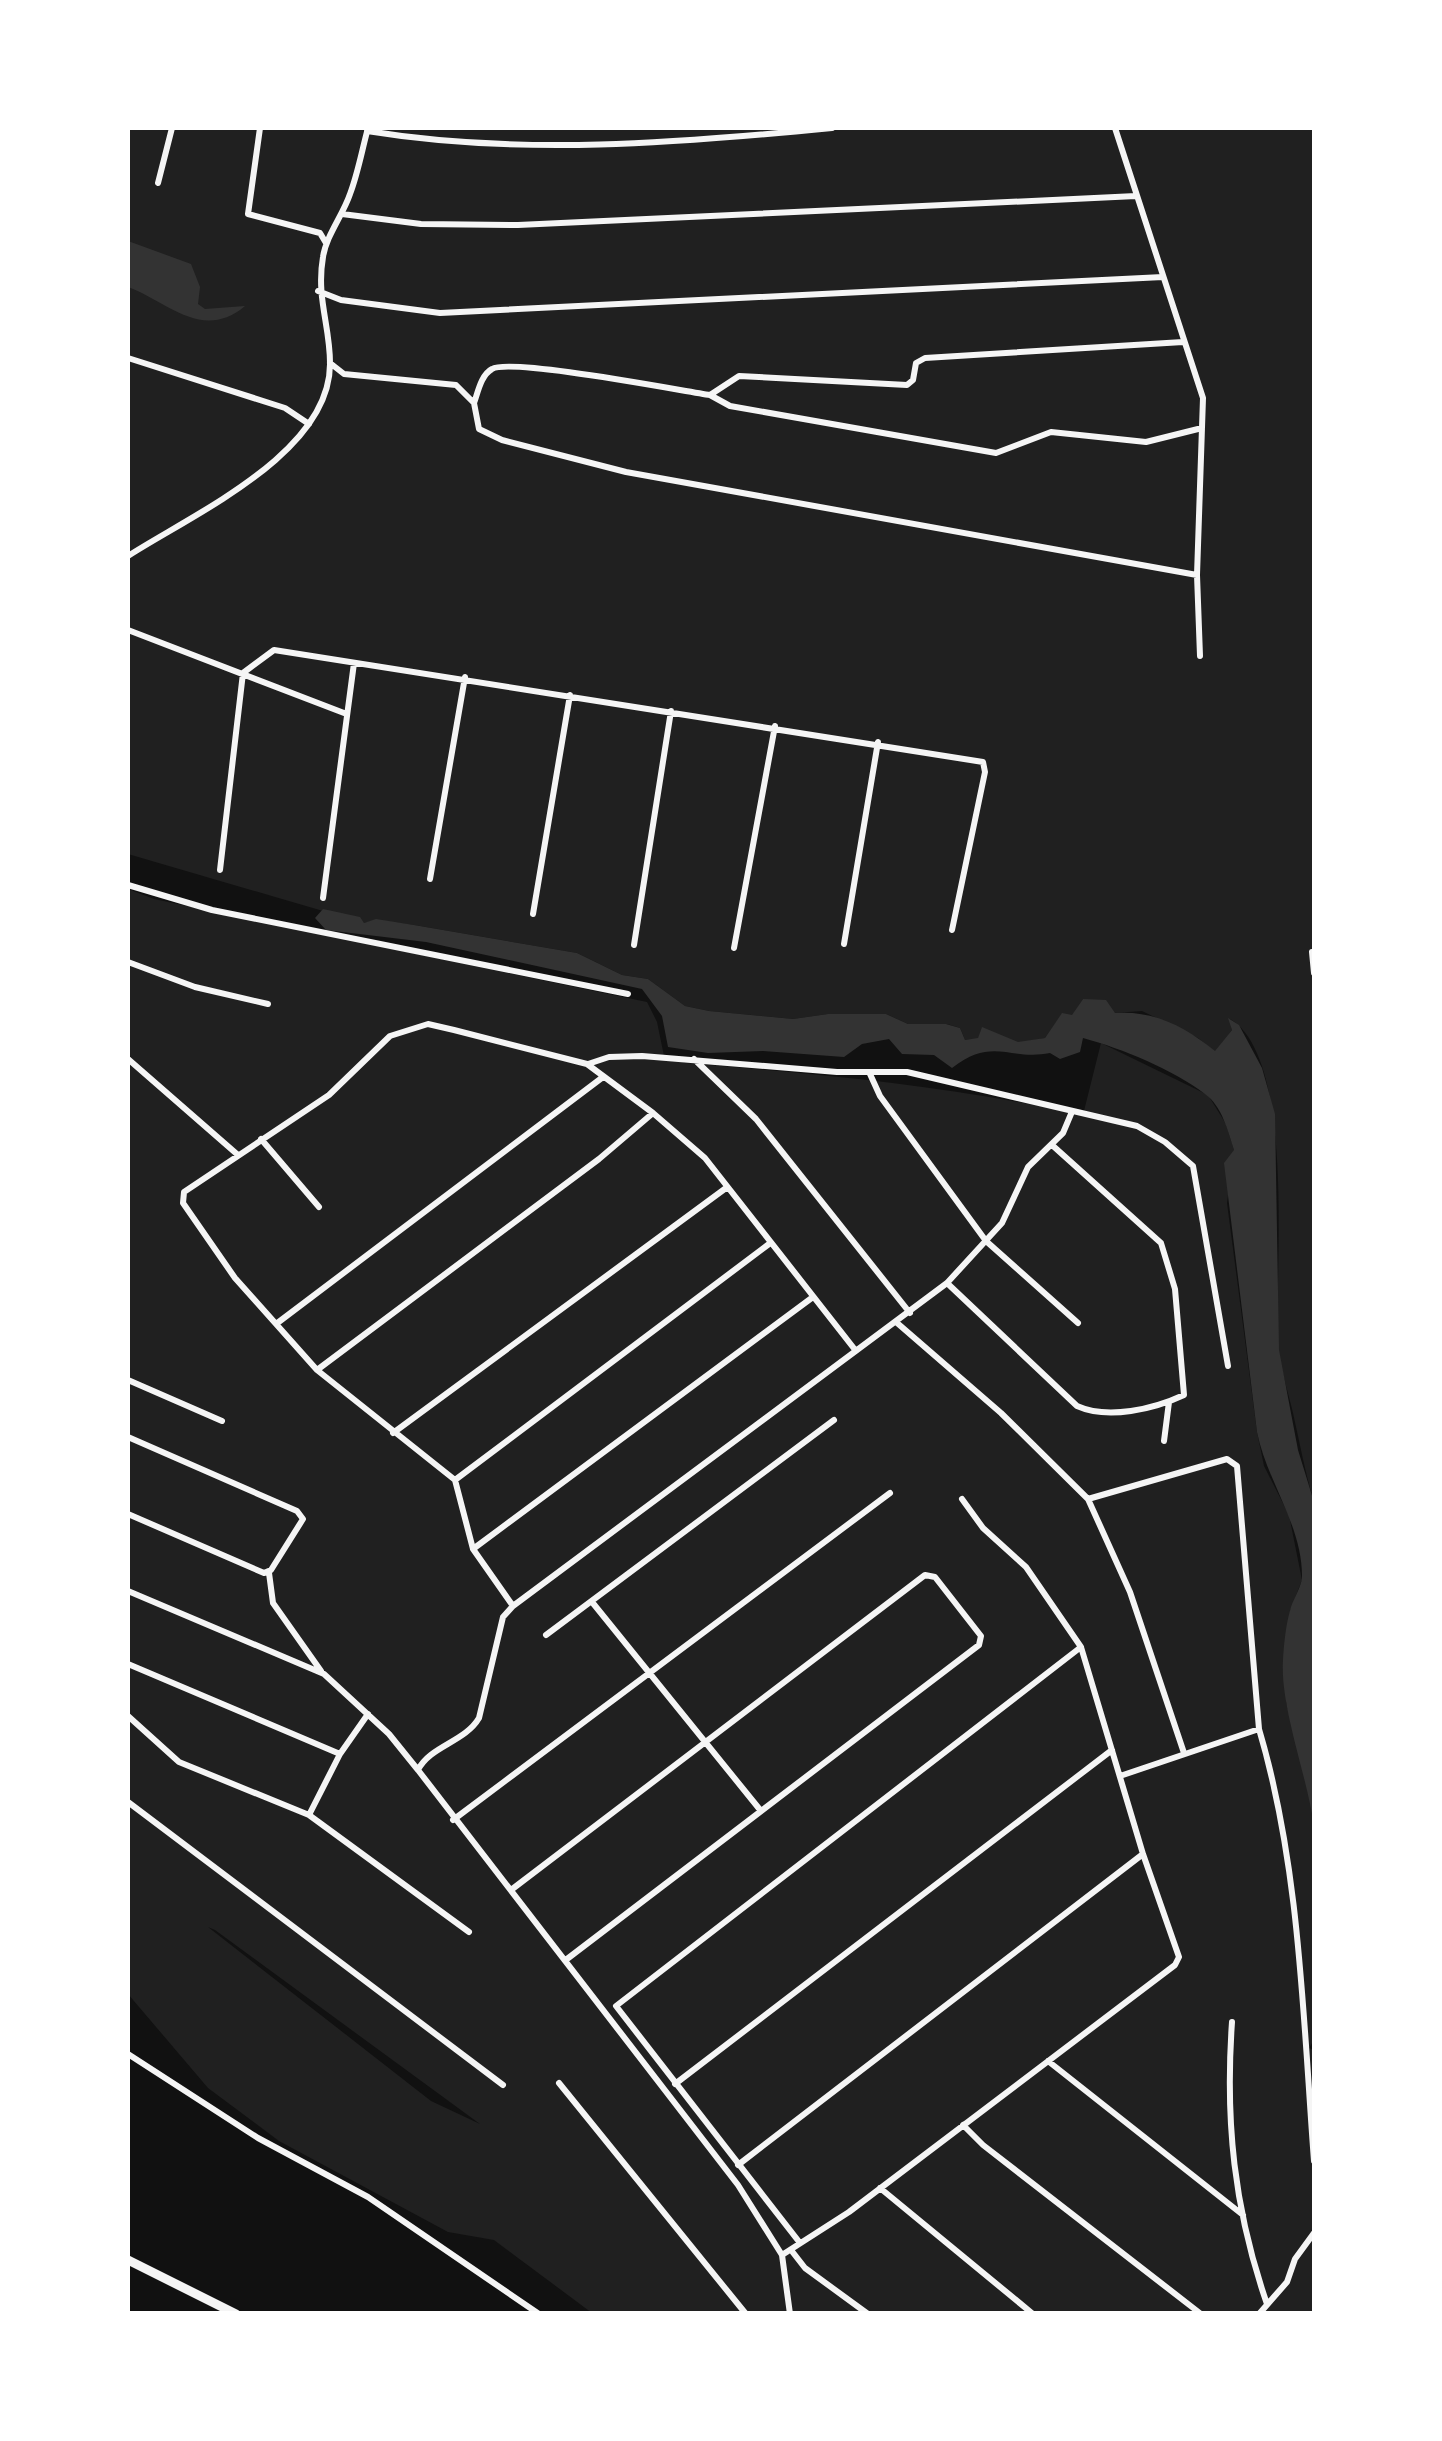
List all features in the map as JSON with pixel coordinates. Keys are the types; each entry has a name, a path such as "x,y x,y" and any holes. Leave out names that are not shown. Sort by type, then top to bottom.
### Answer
{"main road":[{"path":"128,2260 236,2314"}],"street":[{"path":"158,184 172,128"},
{"path":"260,128 248,214 320,233 327,244"},
{"path":"128,556 285,456 309,424 327,391 330,363 318,292 327,244 342,214 368,129 469,143 660,144 832,128"},
{"path":"1115,128 1203,398 1197,575 1200,656"},
{"path":"342,214 420,224 518,226 1136,196"},
{"path":"318,292 341,300 440,312 1163,277"},
{"path":"710,395 739,376 906,385 913,380 916,363 925,358 1184,342"},
{"path":"128,358 285,408 309,424"},
{"path":"330,363 344,374 359,377 456,385 474,403"},
{"path":"1197,575 626,472 490,435 479,430 474,403 484,376 493,368 518,364 558,374 598,376 710,395 730,406 996,453 1051,432 1146,442 1202,428"},
{"path":"128,630 344,713"},
{"path":"220,870 243,673 274,650 878,742 983,762 985,772 952,930"},
{"path":"322,898 344,713 354,663"},
{"path":"430,878 466,677"},
{"path":"534,914 570,695"},
{"path":"634,945 671,711"},
{"path":"734,948 775,726"},
{"path":"844,944 878,742"},
{"path":"128,885 212,910 628,994"},
{"path":"1312,952 1314,973"},
{"path":"128,962 195,987 268,1004"},
{"path":"514,1606 473,1549 455,1480 316,1370 235,1278 182,1203 184,1192 329,1096 390,1036 411,1027 454,1030 588,1064 705,1158 856,1352"},
{"path":"588,1064 609,1057 692,1057 870,1074 907,1072 1071,1114 1137,1126 1165,1142 1192,1166 1228,1366"},
{"path":"692,1057 756,1119 910,1313"},
{"path":"128,1059 238,1154"},
{"path":"870,1074 880,1096 986,1242 1078,1323"},
{"path":"276,1324 603,1077"},
{"path":"316,1370 599,1159 653,1113"},
{"path":"418,1770 422,1760 471,1732 480,1718 503,1617 947,1283 1002,1223 1028,1167 1052,1144 1071,1114"},
{"path":"261,1138 318,1207"},
{"path":"947,1283 1077,1406 1096,1415 1169,1402 1184,1394 1170,1266 1161,1243 1052,1144"},
{"path":"393,1433 726,1188"},
{"path":"455,1480 769,1244"},
{"path":"473,1549 813,1297"},
{"path":"896,1322 1001,1413 1088,1500 1130,1592 1184,1753"},
{"path":"128,1380 222,1420"},
{"path":"1164,1440 1169,1402"},
{"path":"546,1634 834,1420"},
{"path":"128,1437 302,1514 301,1523 268,1573 273,1603 324,1674 368,1714 418,1770 453,1820 567,1958 738,2186 782,2255 790,2314"},
{"path":"1088,1500 1227,1459 1237,1466 1259,1729 1278,1805 1295,1928 1314,2161"},
{"path":"453,1820 890,1493"},
{"path":"782,2255 964,2125 1179,1957 1143,1854 1081,1647 1026,1567 982,1528 962,1500"},
{"path":"128,1514 268,1573"},
{"path":"511,1890 925,1575 935,1577 981,1636 979,1645 567,1958"},
{"path":"128,1591 324,1674"},
{"path":"592,1602 760,1811"},
{"path":"800,2243 617,2010 622,1997 1081,1647"},
{"path":"128,1664 340,1754"},
{"path":"308,1815 340,1754 368,1714"},
{"path":"128,1716 179,1762 308,1815 469,1932"},
{"path":"1120,1776 1259,1729"},
{"path":"675,2084 1112,1750"},
{"path":"128,1802 503,2085"},
{"path":"738,2165 1143,1854"},
{"path":"1232,2022 1227,2118 1251,2258 1268,2304"},
{"path":"128,2054 258,2138 368,2196 539,2314"},
{"path":"1048,2061 1244,2215"},
{"path":"560,2084 746,2314"},
{"path":"964,2125 983,2146 1201,2314"},
{"path":"880,2188 1033,2314"},
{"path":"1259,2314 1287,2282 1295,2259 1314,2234"},
{"path":"791,2250 805,2268 868,2314"}],"shaded area":[{"path":"128,128 1314,128 1314,1502 1278,1345 1279,1221 1274,1121 1265,1077 1251,1042 1230,1019 1232,1030 1215,1052 1198,1038 1142,1011 1115,1013 1083,999 1072,1016 1062,1014 1045,1038 1018,1043 982,1028 978,1039 965,1040 960,1028 908,1024 886,1014 828,1014 793,1019 709,1011 685,1006 648,979 622,975 577,953 414,925 376,920 364,923 128,854"},
{"path":"128,241 191,264 200,287 198,304 205,309 245,306 229,316 199,320 128,287"},
{"path":"128,889 154,899 647,1002 657,1022 664,1056 685,1063 935,1089 1083,1115 1101,1043 1208,1095 1226,1124 1234,1150 1227,1203 1257,1432 1264,1466 1289,1515 1302,1580 1290,1611 1286,1702 1309,1785 1314,1826 1314,2040 1309,2048 1314,2050 1314,2313 592,2313 494,2240 448,2232 279,2141 208,2088 128,1994","holes":["208,1927 480,2124 431,2101"]},
{"path":"323,909 360,917 364,923 376,919 577,953 622,975 648,979 685,1006 709,1011 793,1019 828,1014 886,1014 908,1024 960,1028 965,1040 978,1038 982,1027 1018,1042 1045,1038 1062,1013 1072,1015 1083,999 1106,1000 1115,1013 1156,1017 1215,1051 1232,1030 1228,1018 1239,1025 1262,1068 1275,1114 1279,1350 1298,1450 1314,1502 1314,1826 1283,1679 1285,1633 1301,1581 1301,1559 1257,1432 1224,1163 1234,1150 1224,1119 1211,1099 1162,1068 1083,1038 1080,1052 1060,1059 1050,1053 990,1051 966,1058 952,1068 934,1055 902,1054 889,1039 862,1044 844,1057 763,1051 708,1053 668,1047 662,1016 642,989 426,942 326,930 315,918"}]}
